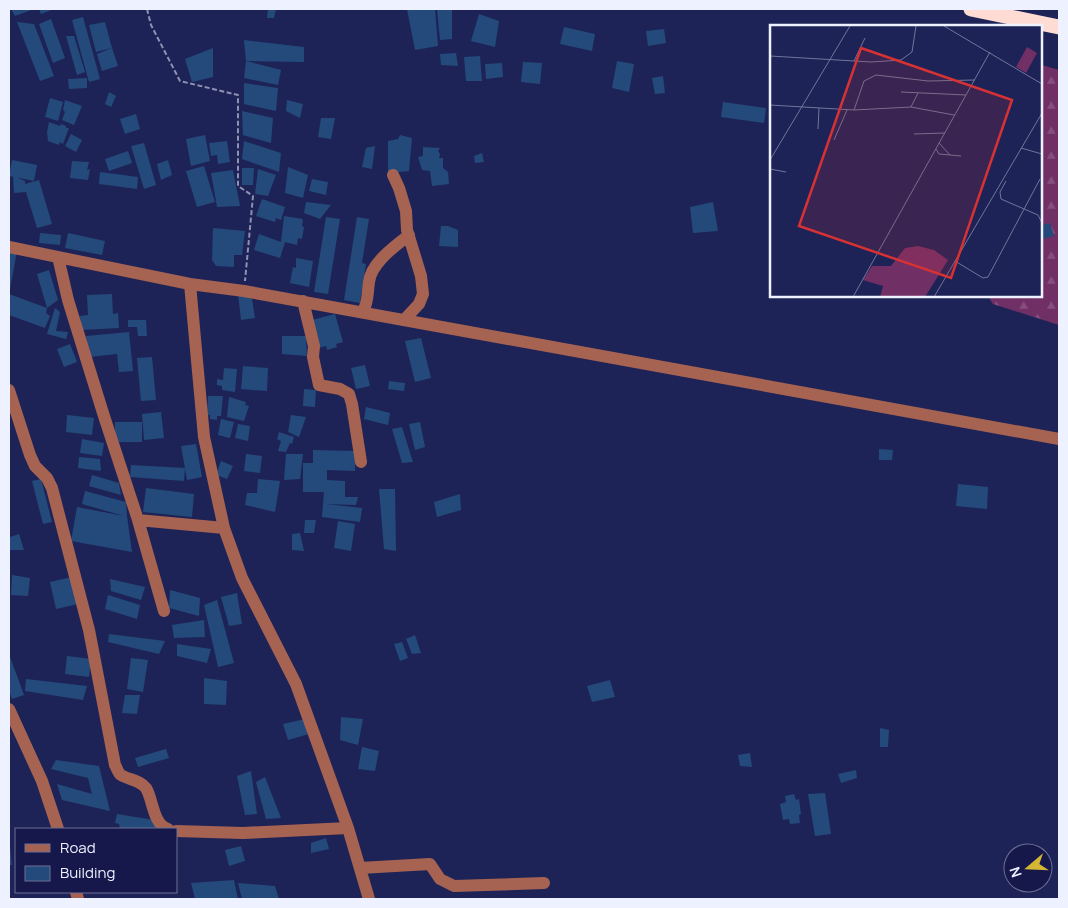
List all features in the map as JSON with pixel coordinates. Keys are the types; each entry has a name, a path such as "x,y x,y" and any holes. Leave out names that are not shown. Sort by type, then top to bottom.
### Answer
{"highway":[{"path":"971,9 1059,27"}],"street":[{"path":"393,175 406,211 407,230 421,276 423,294 419,304 404,320"},
{"path":"363,312 367,303 368,280 372,271 377,263 409,235"},
{"path":"9,247 190,284 244,291 363,312 1059,439"},
{"path":"58,257 68,300 102,413 138,520 164,611"},
{"path":"190,284 204,437 224,528 242,578 296,684 348,828 369,899"},
{"path":"303,302 314,346 313,357 319,386 340,389 349,394 361,462"},
{"path":"9,390 30,455 35,466 47,478 52,488 89,630 115,765 120,774 144,785 158,822 163,828"},
{"path":"138,520 224,528"},
{"path":"9,709 42,781 58,828"},
{"path":"178,831 244,833 348,828"},
{"path":"360,868 430,864 440,879 454,886 544,884"}],"path":[{"path":"147,9 151,25 180,81 238,95 238,186 253,196 244,291"}],"green space":[{"path":"1043,65 1059,70 1059,325 993,304 989,298 1043,298"}],"building":[{"path":"11,9 34,9 15,16"},
{"path":"39,9 54,9 41,14"},
{"path":"268,9 276,9 274,18 267,18"},
{"path":"407,9 435,9 438,46 415,50"},
{"path":"437,9 452,9 452,39 440,40"},
{"path":"479,14 499,21 495,47 471,41"},
{"path":"83,17 100,79 89,82 72,20"},
{"path":"51,19 65,58 53,63 39,24"},
{"path":"17,22 34,24 54,76 40,81"},
{"path":"105,22 112,48 96,52 89,25"},
{"path":"564,27 595,34 592,51 560,44"},
{"path":"664,29 666,43 648,46 646,31"},
{"path":"66,36 74,36 85,72 77,75"},
{"path":"244,40 304,47 304,62 246,61"},
{"path":"112,48 118,66 102,71 97,54"},
{"path":"213,48 213,77 192,82 185,59"},
{"path":"456,53 458,66 441,65 440,54"},
{"path":"480,56 482,81 466,81 464,57"},
{"path":"246,61 281,70 278,85 244,78"},
{"path":"617,61 634,64 629,92 612,88"},
{"path":"523,62 542,63 540,84 521,82"},
{"path":"502,63 503,77 486,79 485,64"},
{"path":"663,76 665,93 655,94 652,78"},
{"path":"87,78 87,88 69,89 68,79"},
{"path":"244,83 278,88 276,111 244,104"},
{"path":"109,92 116,96 111,107 105,104"},
{"path":"50,98 63,102 58,121 45,117"},
{"path":"65,100 82,106 74,125 62,120 65,112 63,110"},
{"path":"287,100 303,104 300,118 286,111"},
{"path":"723,102 766,108 764,123 721,117"},
{"path":"242,111 273,118 271,143 243,135"},
{"path":"136,114 140,129 125,134 120,119"},
{"path":"321,118 335,118 331,139 318,137"},
{"path":"49,122 60,126 61,124 69,128 63,144 60,142 59,145 48,141"},
{"path":"71,134 82,140 76,152 65,146"},
{"path":"205,135 210,161 191,166 186,139"},
{"path":"400,135 412,138 409,171 388,173 388,141 398,139"},
{"path":"227,141 230,162 218,164 217,155 211,156 209,143"},
{"path":"244,141 281,153 279,172 242,159"},
{"path":"144,143 156,185 144,189 131,146"},
{"path":"375,146 372,169 362,167 366,148"},
{"path":"423,147 440,148 438,151 440,154 439,158 443,158 443,168 448,172 449,184 432,186 430,171 422,170 418,157 423,156"},
{"path":"128,151 132,163 109,171 105,159"},
{"path":"482,153 484,162 475,163 474,156"},
{"path":"12,160 37,165 34,181 9,176"},
{"path":"168,160 172,175 161,180 157,164"},
{"path":"72,161 89,162 87,170 90,169 88,180 70,178"},
{"path":"204,166 215,202 197,207 186,171"},
{"path":"288,167 308,175 303,198 285,193"},
{"path":"242,168 254,168 253,185 242,185"},
{"path":"258,169 276,175 268,196 255,194"},
{"path":"233,170 240,206 217,207 211,173"},
{"path":"100,172 138,177 137,189 99,184"},
{"path":"13,176 25,181 25,184 39,180 52,224 37,228 26,192 14,193"},
{"path":"312,179 328,182 326,195 309,191"},
{"path":"262,199 285,207 281,220 276,218 275,222 256,216"},
{"path":"306,202 331,205 320,219 304,213"},
{"path":"713,202 718,231 693,233 690,207"},
{"path":"284,216 303,219 302,239 298,238 297,245 285,242 280,258 254,250 259,234 281,242"},
{"path":"326,217 340,219 328,294 314,292"},
{"path":"357,217 369,219 362,263 366,264 360,303 344,300"},
{"path":"1050,223 1054,236 1043,239 1043,225"},
{"path":"441,226 448,226 458,230 458,247 439,246"},
{"path":"213,228 245,231 242,255 234,255 234,267 216,266 212,260"},
{"path":"40,233 61,235 60,245 39,243"},
{"path":"68,233 105,241 102,255 65,248"},
{"path":"9,250 17,251 10,289 9,289"},
{"path":"296,258 313,261 309,287 290,283 293,267 296,268"},
{"path":"49,270 58,300 47,308 37,274"},
{"path":"251,293 255,318 241,320 238,294"},
{"path":"9,294 47,308 46,313 50,316 45,328 9,315"},
{"path":"112,294 113,314 118,313 119,328 81,330 80,316 88,315 87,295"},
{"path":"55,308 60,312 56,331 68,332 66,339 47,334"},
{"path":"335,314 343,342 336,344 337,347 327,350 326,346 319,348 312,320"},
{"path":"128,320 146,320 147,336 138,336 137,327 128,327"},
{"path":"129,332 133,371 119,372 117,354 89,357 86,336"},
{"path":"282,336 306,336 307,356 282,354"},
{"path":"421,338 431,378 415,382 405,341"},
{"path":"70,344 77,362 64,367 57,349"},
{"path":"152,357 156,400 141,401 137,358"},
{"path":"365,365 370,386 356,389 351,368"},
{"path":"243,366 268,368 267,391 241,389"},
{"path":"224,368 237,369 235,392 222,390 222,386 217,385 217,379 223,380"},
{"path":"389,381 405,383 404,391 388,389"},
{"path":"304,389 316,390 315,407 303,406"},
{"path":"208,396 223,396 221,416 217,416 217,420 210,419 210,415 207,415"},
{"path":"229,397 246,402 245,405 249,406 244,421 227,417"},
{"path":"366,407 390,413 388,425 364,419"},
{"path":"161,412 164,438 144,440 142,414"},
{"path":"67,415 94,418 92,435 66,432"},
{"path":"291,415 306,417 299,437 288,432"},
{"path":"221,419 234,422 230,438 218,435"},
{"path":"115,422 142,422 142,442 115,442"},
{"path":"420,422 425,447 415,450 409,424"},
{"path":"238,424 250,426 248,441 235,438"},
{"path":"402,427 413,462 402,463 392,429"},
{"path":"279,432 294,437 292,444 290,443 286,452 278,451 281,441 277,439"},
{"path":"82,439 104,443 102,456 80,453"},
{"path":"196,444 202,477 187,480 181,446"},
{"path":"879,449 893,450 892,460 879,460"},
{"path":"313,450 355,451 355,471 327,470 327,480 345,481 345,497 358,497 356,505 326,504 362,508 360,522 322,517 324,492 303,492 303,463 313,463"},
{"path":"246,454 262,456 260,473 244,471"},
{"path":"286,454 303,454 300,479 284,480"},
{"path":"79,457 100,459 101,471 78,468"},
{"path":"221,461 233,466 227,479 216,475"},
{"path":"131,465 185,468 184,481 130,477"},
{"path":"92,475 119,483 121,495 89,486"},
{"path":"41,479 52,522 43,524 32,481"},
{"path":"258,479 280,481 275,512 245,505 247,493 257,493"},
{"path":"958,484 988,487 987,509 956,506"},
{"path":"146,488 194,494 192,517 143,512"},
{"path":"379,489 395,489 396,551 384,549"},
{"path":"85,491 126,502 132,552 71,541 77,507 124,516 82,504"},
{"path":"460,494 461,510 437,517 434,502"},
{"path":"305,520 316,520 314,533 304,533"},
{"path":"338,521 355,524 351,551 334,548"},
{"path":"300,533 304,551 292,550 292,534"},
{"path":"19,534 24,550 10,550 10,537"},
{"path":"12,575 30,578 28,596 11,595"},
{"path":"72,577 78,604 56,609 50,582"},
{"path":"110,579 145,587 141,600 111,591"},
{"path":"170,590 200,598 199,616 169,608"},
{"path":"237,593 242,624 229,626 221,597"},
{"path":"108,595 140,605 137,619 105,609"},
{"path":"217,600 234,663 218,667 204,605"},
{"path":"204,620 205,637 174,638 172,625"},
{"path":"109,634 165,641 159,654 108,642"},
{"path":"415,635 421,653 412,654 406,639"},
{"path":"402,642 408,658 400,661 394,644"},
{"path":"177,644 211,649 207,663 177,656"},
{"path":"9,654 24,695 12,699 9,690"},
{"path":"67,656 91,659 89,677 65,674"},
{"path":"131,658 148,660 143,692 127,689"},
{"path":"204,678 227,681 226,705 204,704"},
{"path":"26,679 87,686 83,700 25,691"},
{"path":"610,680 615,697 592,702 587,686"},
{"path":"125,695 140,695 137,714 122,713"},
{"path":"341,717 363,719 358,745 340,740"},
{"path":"305,719 309,734 288,740 283,724"},
{"path":"880,728 889,730 888,747 880,747"},
{"path":"362,747 379,751 375,771 358,769"},
{"path":"166,749 169,758 138,767 135,758"},
{"path":"750,753 752,767 740,766 738,755"},
{"path":"56,760 99,766 110,811 62,800 57,784 92,794 88,778 51,769"},
{"path":"856,770 857,778 841,783 838,774"},
{"path":"251,771 257,814 245,815 237,776"},
{"path":"265,777 281,818 266,819 256,782"},
{"path":"825,793 831,834 815,836 808,794"},
{"path":"794,794 796,800 799,799 800,823 790,824 789,819 783,820 780,804 786,802 785,796"},
{"path":"117,814 154,820 156,828 120,828 119,824 115,823"},
{"path":"326,838 329,849 311,853 311,843"},
{"path":"241,846 245,861 229,866 225,850"},
{"path":"10,847 12,865 9,865"},
{"path":"234,880 238,899 195,899 191,883"},
{"path":"238,883 275,886 279,899 242,899"}]}
